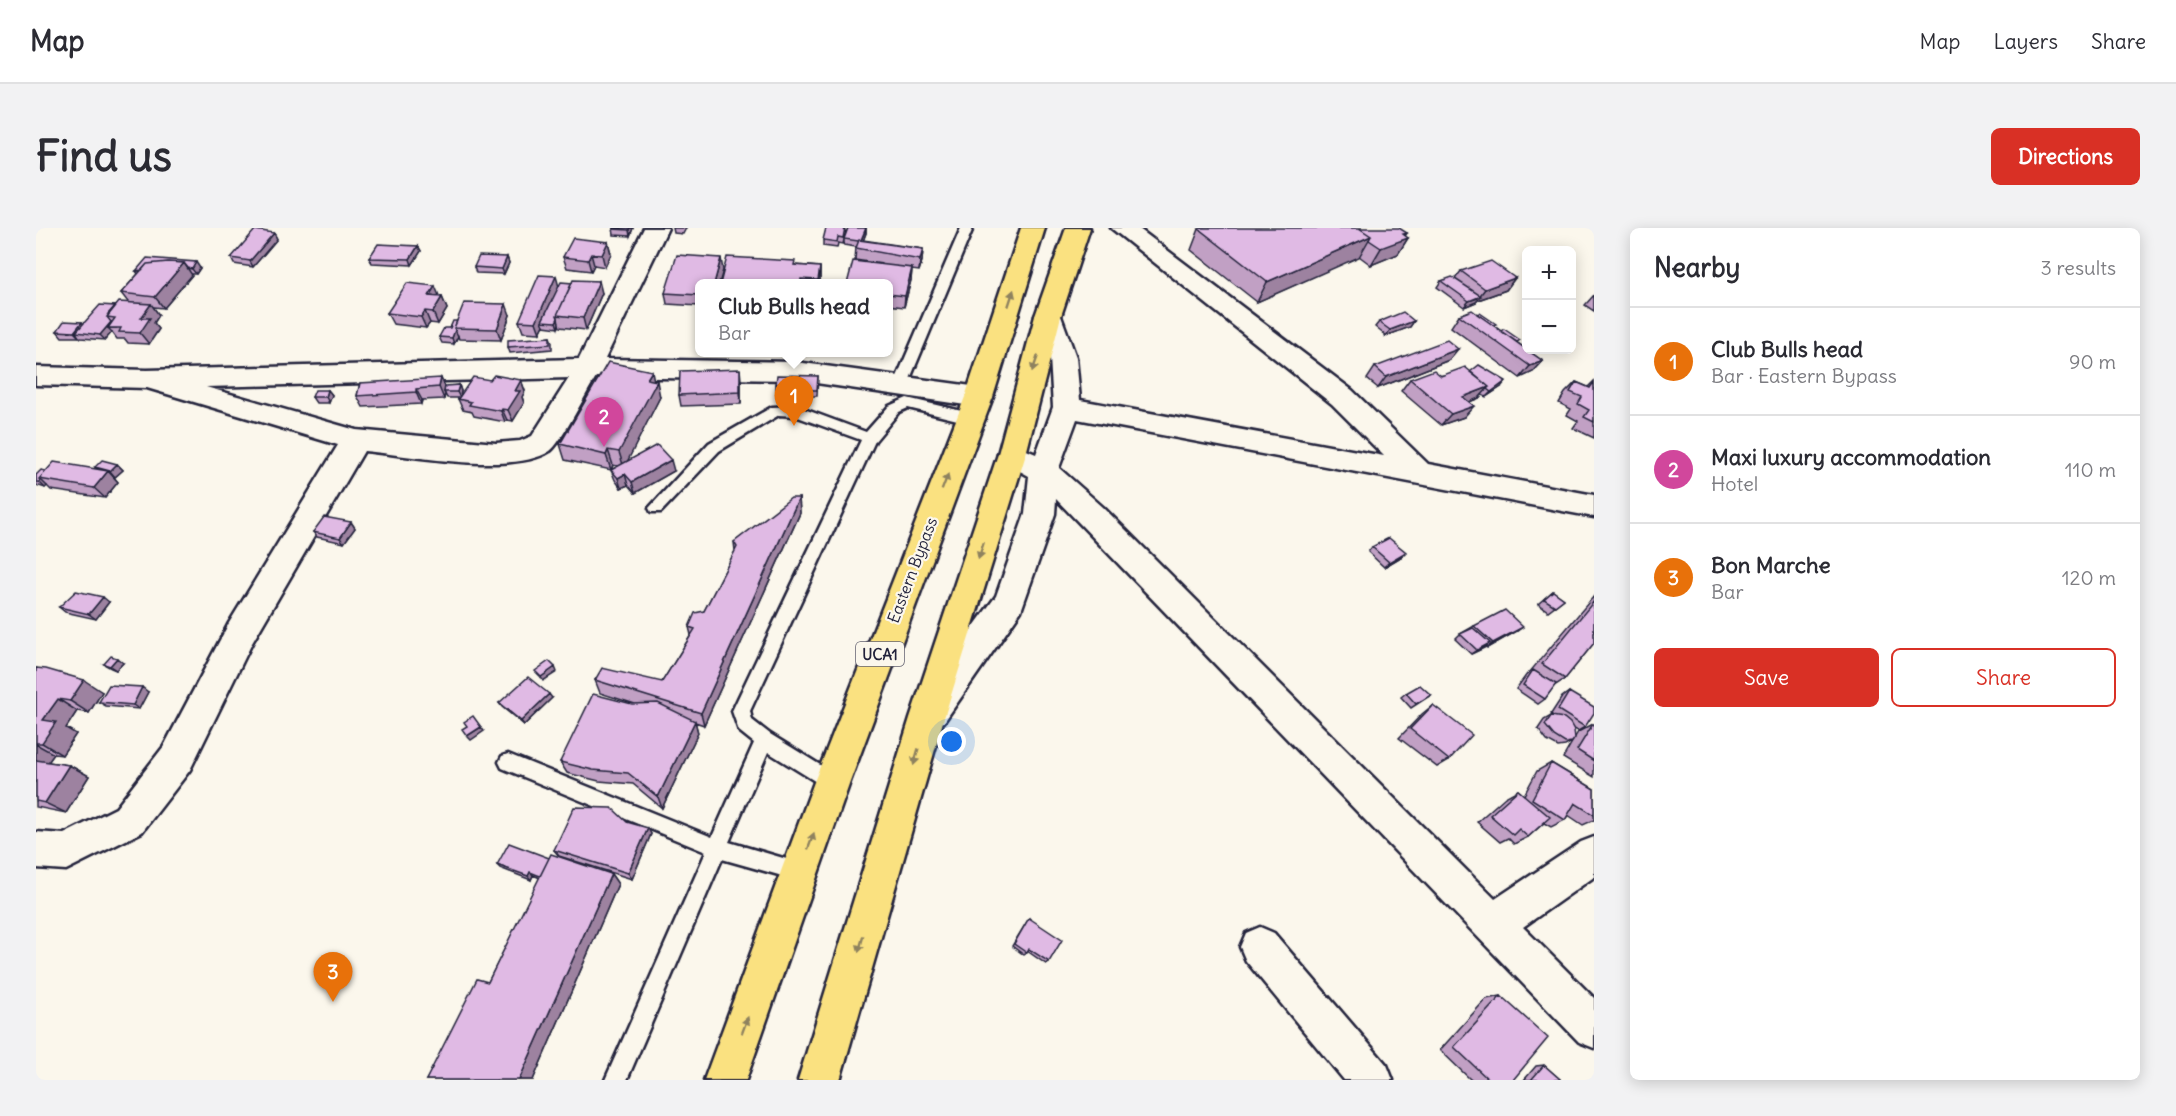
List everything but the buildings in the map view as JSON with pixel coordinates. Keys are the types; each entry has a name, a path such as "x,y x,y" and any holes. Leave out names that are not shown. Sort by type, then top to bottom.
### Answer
{"main road":[{"name":"Eastern Bypass","path":"725,1080 832,782 974,408 1033,228"},
{"path":"819,1080 927,718 1012,454 1048,316 1078,228"}],"street":[{"path":"147,379 356,440 496,453 524,451 542,443 588,368 656,228"},
{"path":"1123,228 1342,397 1420,474"},
{"path":"927,718 1010,602 1040,514 1044,471 1067,407 1063,357 1048,316"},
{"path":"36,376 147,379 588,368 796,371 900,386 974,408"},
{"path":"1067,407 1594,506"},
{"path":"36,850 66,852 129,820 177,758 240,633 356,440"},
{"path":"1012,454 1044,471 1092,515 1594,1027"},
{"path":"1493,924 1594,855"},
{"path":"1260,947 1372,1080"}],"lane":[{"path":"900,386 967,228"},
{"path":"832,782 764,740 745,725 741,711 869,438 894,408 907,403 974,408"},
{"path":"656,508 714,447 777,410 796,411 869,438"},
{"path":"616,1080 764,740"},
{"path":"508,762 717,848 800,872"}],"place":[{"name":"Club Bulls head","path":"794,426"},
{"name":"Maxi luxury accommodation","path":"604,447"},
{"name":"Bon Marche","path":"333,1002"}]}
